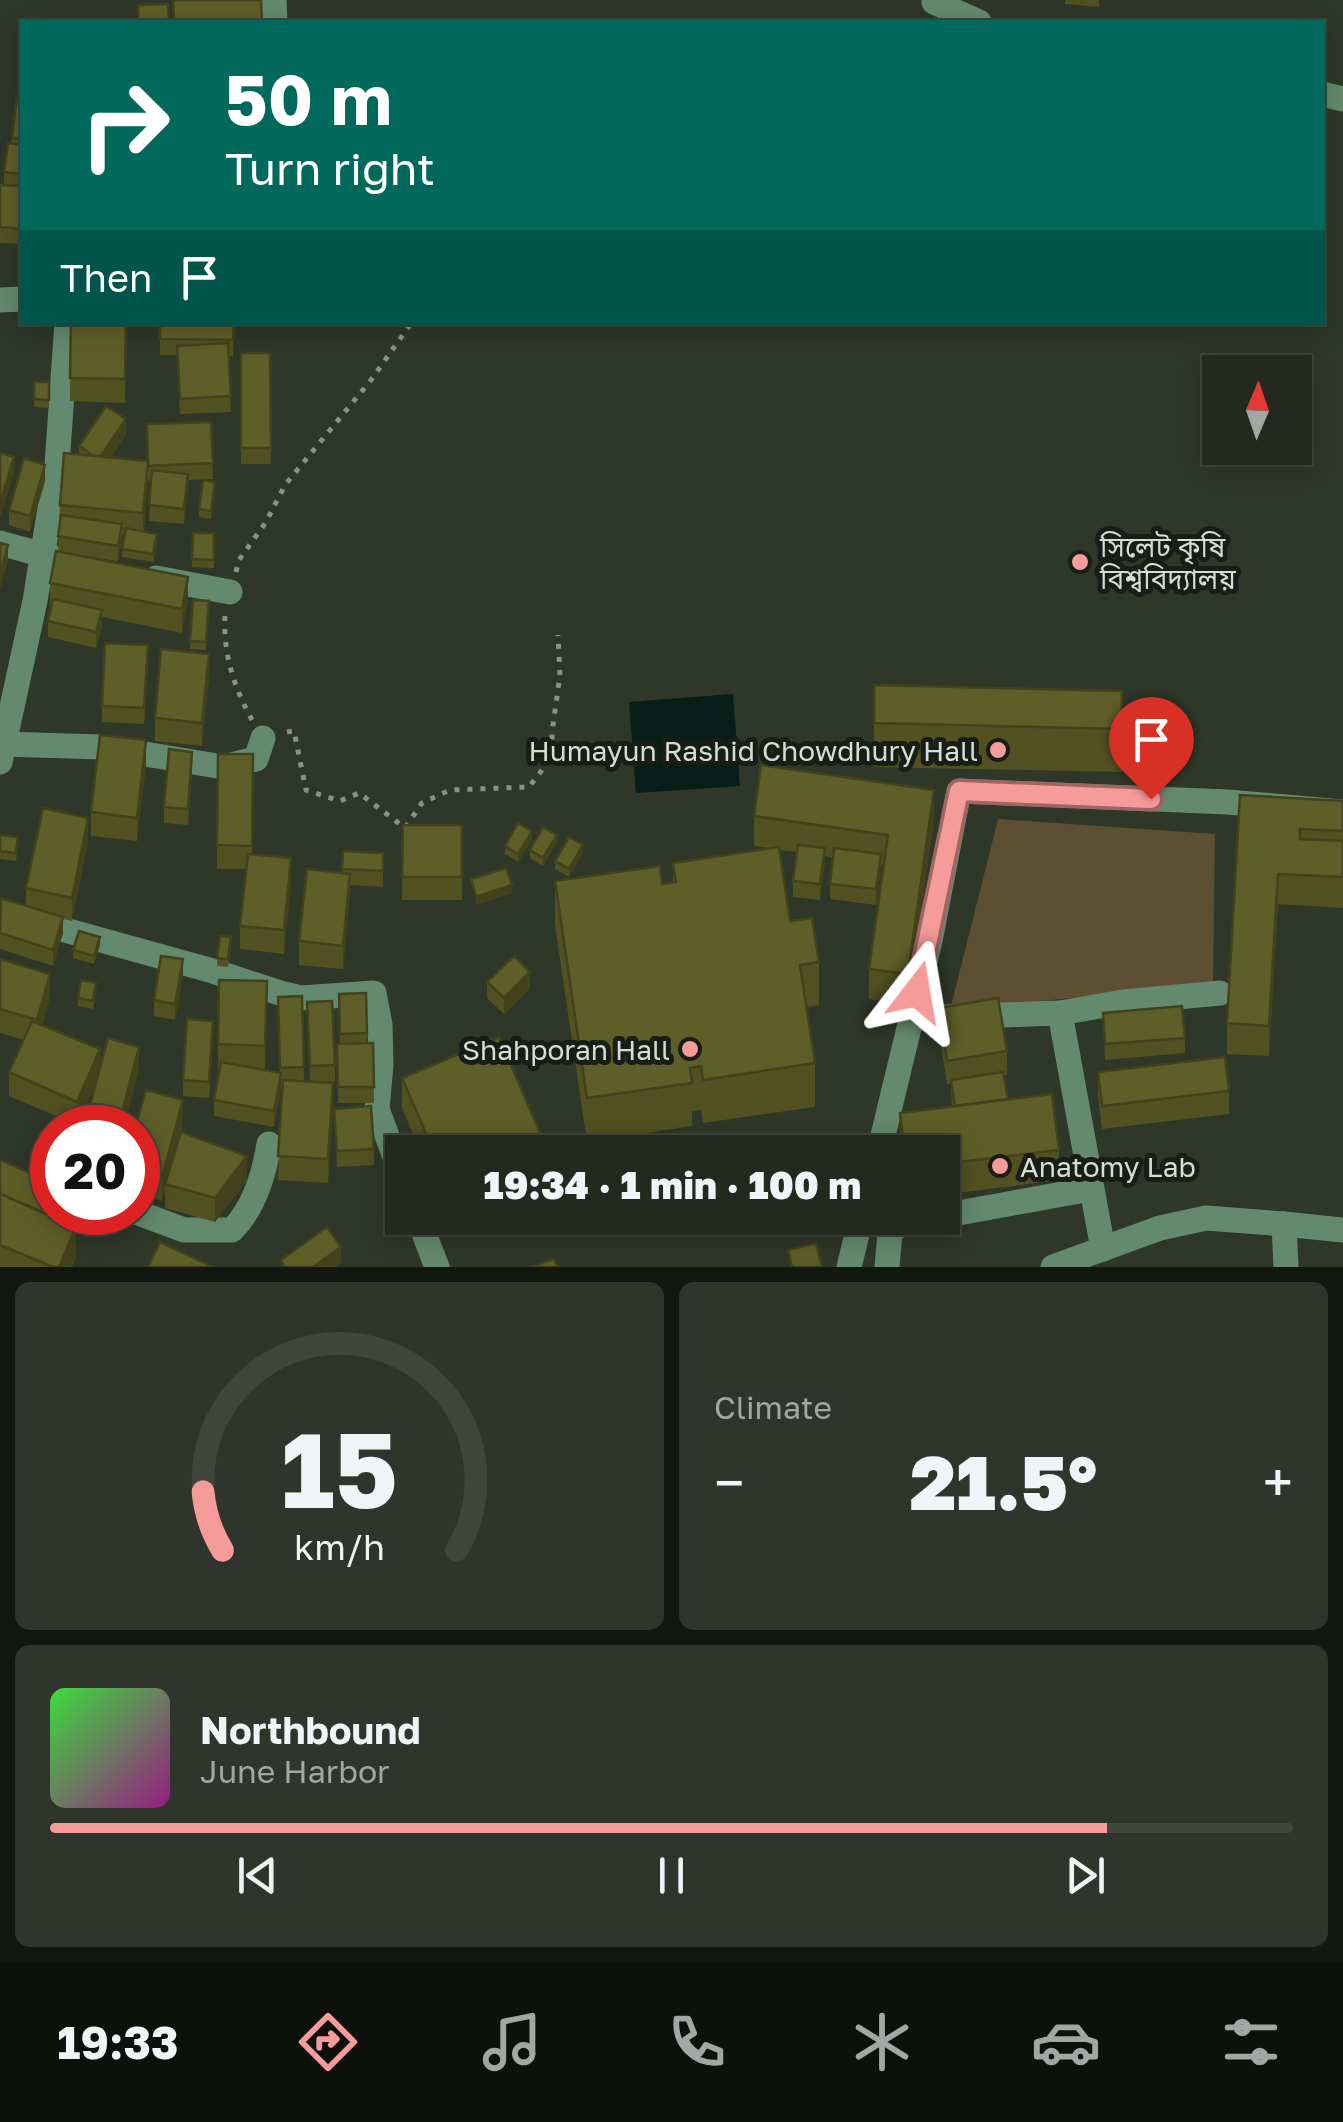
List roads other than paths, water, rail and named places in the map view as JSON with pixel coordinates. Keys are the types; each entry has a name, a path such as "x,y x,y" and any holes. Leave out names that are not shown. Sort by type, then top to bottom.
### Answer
{"street":[{"path":"934,2 974,20"},
{"path":"67,325 57,465 1,750 104,747 223,767 256,759 263,738"},
{"path":"0,543 80,564"},
{"path":"136,574 230,592"},
{"path":"883,1135 959,791 1228,802 1343,812"},
{"path":"0,912 213,971 280,994 301,998 374,994 382,1065 377,1109 387,1135"},
{"path":"911,1018 1060,1013 1123,1002 1220,993"},
{"path":"1060,1013 1103,1249"},
{"path":"160,1221 184,1230 232,1230 246,1216 266,1165 269,1144"},
{"path":"960,1213 1090,1189"},
{"path":"1053,1267 1160,1228 1206,1218 1343,1230"},
{"path":"1284,1224 1286,1267"},
{"path":"425,1235 437,1267"},
{"path":"849,1267 857,1235"},
{"path":"887,1267 890,1235"}],"water":[{"path":"733,694 740,786 636,793 629,702"}],"place":[{"name":"সিলেট কৃষি বিশ্ববিদ্যালয়","path":"1080,562"},
{"name":"Humayun Rashid Chowdhury Hall","path":"998,750"},
{"name":"Shahporan Hall","path":"690,1049"},
{"name":"Anatomy Lab","path":"1000,1166"}]}
